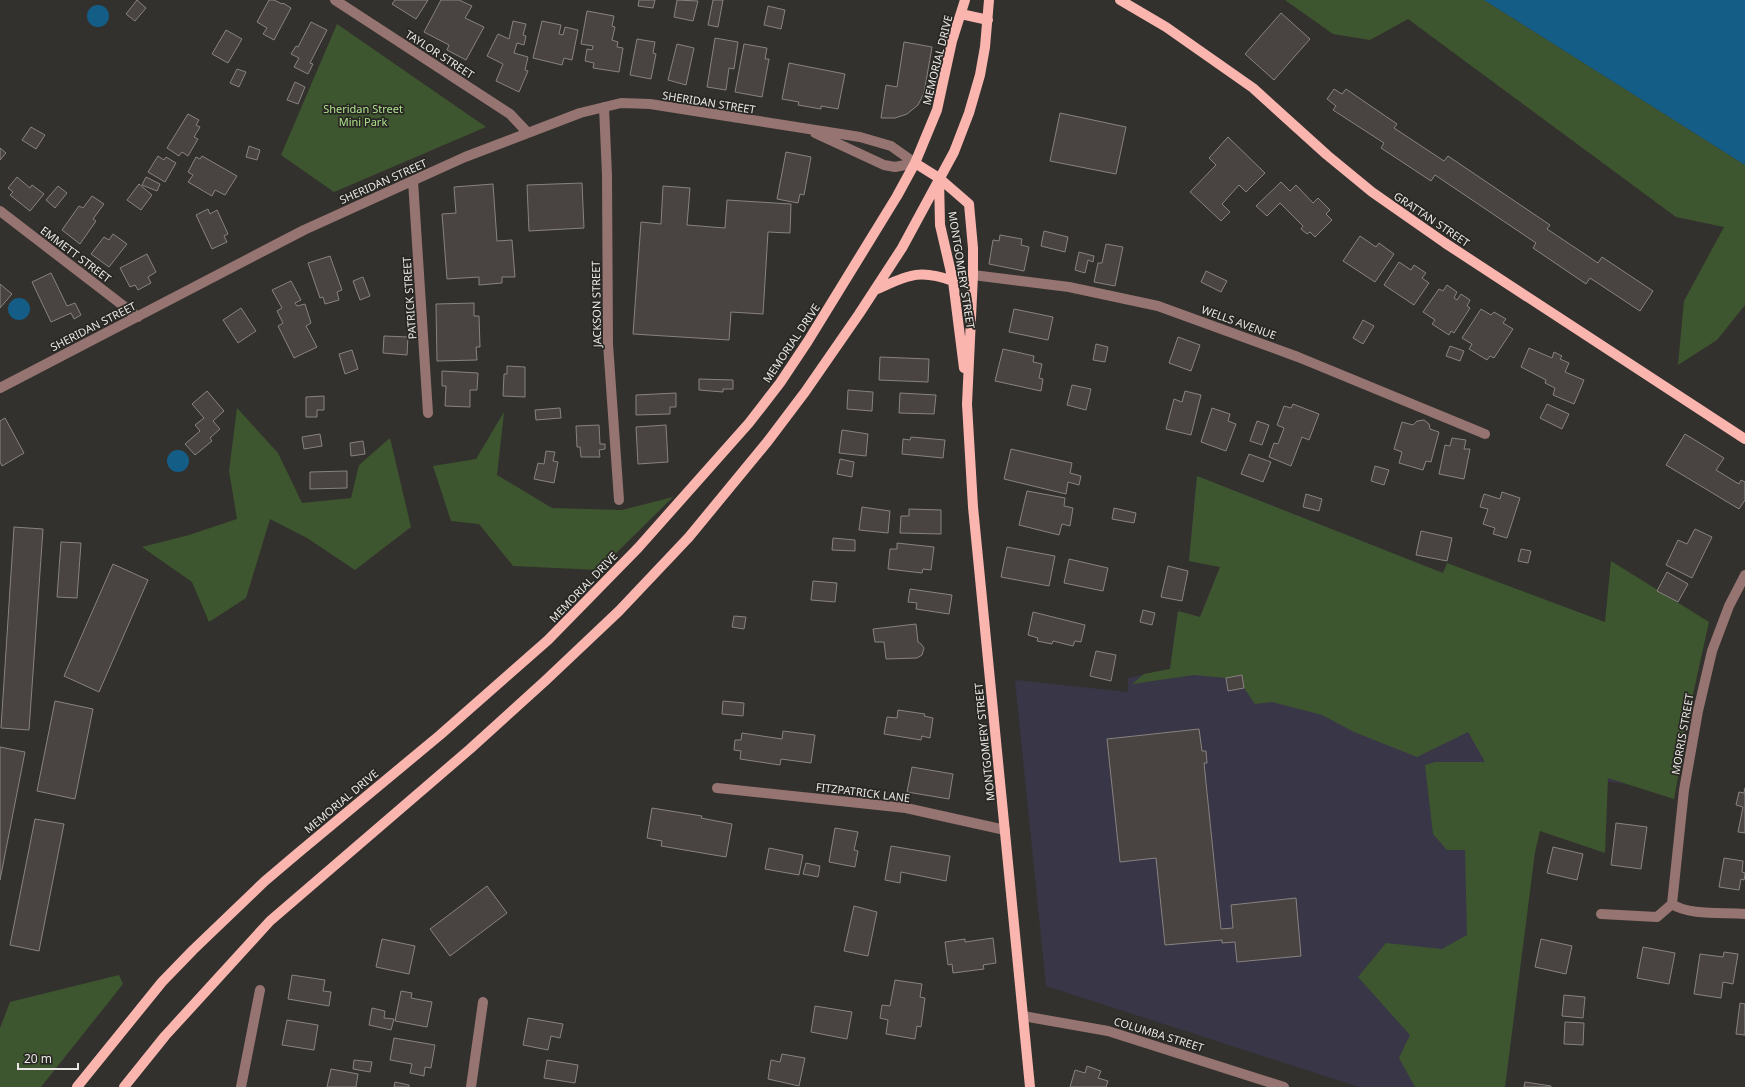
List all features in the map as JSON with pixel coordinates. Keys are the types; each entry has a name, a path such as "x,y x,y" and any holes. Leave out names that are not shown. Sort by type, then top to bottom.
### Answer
{"main road":[{"name":"MEMORIAL DRIVE","path":"77,1087 162,982 230,915 298,852 440,735 513,672 594,595 647,538 749,423 780,383 835,299 916,163 937,110 952,41 965,0"},
{"path":"127,1085 165,1036 270,921 470,749 540,686 614,616 714,507 768,441 833,353 875,290 902,248 954,152 969,113 981,70 988,20 989,0"},
{"name":"GRATTAN STREET","path":"1120,0 1166,27 1253,88 1327,155 1372,192 1745,439"},
{"path":"961,14 988,20"},
{"path":"916,163 939,178"},
{"name":"MONTGOMERY STREET","path":"939,178 969,204 974,275 967,394"},
{"name":"MONTGOMERY STREET","path":"939,178 940,225 953,281 967,394 973,507 1030,1087"},
{"path":"875,290 915,274 926,274 953,281"}],"street":[{"name":"TAYLOR STREET","path":"335,0 510,114 528,133"},
{"name":"SHERIDAN STREET","path":"0,388 304,230 465,157 580,113 604,107 622,103 650,104 805,128 877,141 891,146 916,163"},
{"name":"JACKSON STREET","path":"604,107 607,175 608,344 619,500"},
{"name":"SHERIDAN STREET","path":"805,128 884,165 895,167 916,163"},
{"name":"PATRICK STREET","path":"413,181 428,413"},
{"name":"EMMETT STREET","path":"0,211 138,316"},
{"name":"WELLS AVENUE","path":"974,275 1069,286 1158,306 1298,357 1485,434"},
{"name":"MORRIS STREET","path":"1672,904 1684,790 1698,711 1712,651 1729,606 1745,575"},
{"name":"FITZPATRICK LANE","path":"717,788 906,808 1005,830"},
{"path":"1601,914 1658,917 1672,904 1677,908 1692,911 1745,914"},
{"path":"241,1087 260,990"},
{"path":"471,1087 483,1002"},
{"name":"COLUMBA STREET","path":"1023,1016 1113,1032 1284,1087"}],"shaded area":[{"path":"1197,476 1443,573 1669,789 1544,774 1505,1087 1359,1087 1046,986 1015,680 1128,692 1128,678 1170,669 1178,611 1200,617 1220,567 1189,561"}],"green space":[{"path":"1285,0 1484,0 1745,165 1745,305 1717,340 1678,365 1684,301 1724,227 1676,217 1408,19 1370,40 1333,34"},
{"name":"Sheridan Street Mini Park","path":"337,24 486,127 334,192 281,155"},
{"path":"237,408 278,453 302,503 351,498 359,465 390,438 411,527 355,570 307,538 270,519 246,598 209,622 192,582 142,547 189,535 237,519 229,471"},
{"path":"504,412 497,475 552,508 622,510 673,497 599,570 513,566 479,524 451,521 433,466 476,459"},
{"path":"1197,476 1443,573 1447,563 1605,622 1611,561 1709,622 1692,699 1674,799 1608,778 1605,853 1540,831 1535,852 1505,1087 1415,1087 1399,1058 1410,1035 1358,977 1386,943 1442,949 1467,935 1465,850 1447,850 1433,834 1425,765 1435,762 1485,762 1468,732 1417,757 1354,732 1322,715 1272,702 1255,704 1244,688 1242,675 1226,678 1194,675 1132,684 1144,674 1170,669 1178,611 1200,617 1220,567 1189,561"},
{"path":"119,975 123,984 41,1087 0,1087 0,1028 10,1002"}],"water":[{"path":"1484,0 1745,0 1745,165"},
{"path":"98,5 106,8 109,16 106,24 98,27 90,24 87,16 90,8"},
{"path":"19,298 27,301 30,309 27,317 19,320 11,317 8,309 11,301"},
{"path":"178,450 186,453 189,461 186,469 178,472 170,469 167,461 170,453"}],"building":[{"path":"137,0 146,8 135,21 126,14"},
{"path":"269,0 283,3 291,8 274,40 263,34 267,28 257,22"},
{"path":"395,0 428,0 416,19 392,4"},
{"path":"441,0 459,0 472,6 465,18 484,27 466,60 447,50 449,45 424,32"},
{"path":"639,0 655,0 653,8 638,6"},
{"path":"677,0 698,1 693,21 674,17"},
{"path":"713,0 723,0 718,27 708,25"},
{"path":"768,6 785,10 781,29 764,25"},
{"path":"587,11 614,16 612,26 615,27 612,40 618,42 617,47 623,48 619,72 593,68 594,63 585,61 587,49 592,50 593,46 581,44"},
{"path":"1281,13 1310,39 1274,80 1245,54"},
{"path":"513,21 526,24 523,35 526,36 524,45 517,43 514,53 528,57 525,70 528,71 519,92 496,81 503,64 487,56 498,34 509,39"},
{"path":"542,21 561,25 559,34 563,35 565,27 578,30 572,60 564,58 562,65 533,58"},
{"path":"311,22 327,30 310,63 313,64 308,74 294,67 299,58 291,54 296,46 298,47"},
{"path":"226,30 242,39 228,63 212,54"},
{"path":"715,38 738,42 734,69 729,68 726,90 707,87"},
{"path":"637,39 655,42 653,53 656,54 651,79 630,75"},
{"path":"904,42 932,47 924,93 918,105 907,114 895,118 881,118 886,85 897,87"},
{"path":"677,44 694,48 686,85 668,80"},
{"path":"744,44 767,48 765,59 769,59 762,97 735,92"},
{"path":"789,63 845,74 838,109 821,106 821,109 798,105 799,102 782,99"},
{"path":"237,69 246,72 239,87 230,83"},
{"path":"295,82 305,87 298,104 287,100"},
{"path":"1334,89 1342,94 1346,89 1397,124 1394,128 1444,161 1448,156 1550,225 1547,229 1598,263 1602,257 1653,291 1640,311 1590,278 1586,284 1533,248 1536,243 1435,175 1431,181 1381,148 1384,143 1333,110 1336,106 1327,99"},
{"path":"1060,113 1126,127 1116,174 1050,161"},
{"path":"188,114 199,120 196,125 200,127 194,137 198,139 188,156 182,152 179,156 167,148"},
{"path":"31,127 45,135 36,149 22,140"},
{"path":"1228,137 1265,173 1246,192 1239,185 1222,204 1230,212 1221,221 1190,192 1216,165 1209,158"},
{"path":"249,146 260,150 257,160 246,157"},
{"path":"0,148 6,153 0,160"},
{"path":"786,152 811,157 804,195 800,194 798,203 777,199"},
{"path":"158,156 164,160 166,157 176,163 165,182 148,172"},
{"path":"202,156 237,176 225,195 215,190 212,196 188,182 193,175 188,172 196,157 200,159"},
{"path":"17,177 30,188 32,185 44,194 30,211 10,195 13,192 8,188"},
{"path":"146,177 160,184 157,191 142,185"},
{"path":"1281,182 1290,191 1296,185 1313,203 1318,198 1330,210 1326,214 1332,220 1315,237 1310,232 1307,234 1301,229 1303,226 1280,203 1267,216 1256,206"},
{"path":"582,183 584,228 529,231 527,185"},
{"path":"139,184 152,195 141,210 127,200"},
{"path":"493,184 497,241 512,240 515,277 502,277 502,283 479,285 479,277 447,279 442,214 456,213 454,187"},
{"path":"58,186 67,193 55,208 46,200"},
{"path":"663,186 690,188 687,225 725,228 727,200 791,204 790,233 768,232 763,314 731,312 729,340 633,334 641,222 661,224"},
{"path":"92,196 104,204 93,219 96,221 80,244 62,230 79,206 83,208"},
{"path":"208,209 210,214 217,210 228,234 224,236 227,242 212,249 196,215"},
{"path":"1044,231 1068,237 1065,252 1041,246"},
{"path":"113,234 127,244 109,267 91,254 104,237 109,240"},
{"path":"1000,235 1022,239 1021,245 1029,247 1024,271 989,264 993,240 999,241"},
{"path":"1360,236 1376,247 1379,243 1394,254 1375,282 1343,261"},
{"path":"1106,244 1123,247 1115,286 1094,282 1098,263 1102,263"},
{"path":"1079,252 1094,256 1093,262 1088,260 1085,273 1075,270"},
{"path":"147,254 156,272 148,277 151,283 138,290 135,285 130,287 120,268"},
{"path":"330,256 342,290 337,292 339,300 325,304 323,297 320,298 308,263"},
{"path":"1399,262 1411,270 1414,265 1426,273 1422,278 1429,283 1414,305 1384,285"},
{"path":"1206,271 1227,281 1221,292 1201,282"},
{"path":"51,273 67,306 75,303 81,315 74,319 71,313 51,322 32,282"},
{"path":"363,277 370,296 360,300 353,281"},
{"path":"291,281 301,300 295,303 297,306 305,304 311,323 306,326 317,347 294,358 278,326 283,323 277,311 282,308 272,290"},
{"path":"0,284 12,294 0,308"},
{"path":"1447,285 1457,292 1454,298 1457,300 1461,294 1470,300 1467,306 1470,308 1454,333 1451,331 1449,335 1432,324 1435,320 1423,312 1439,289 1443,291"},
{"path":"474,303 474,316 479,316 480,347 476,347 477,360 437,361 436,304"},
{"path":"241,308 256,331 238,343 223,320"},
{"path":"1014,309 1053,317 1048,340 1009,332"},
{"path":"1481,309 1491,315 1494,312 1506,319 1503,323 1513,329 1494,358 1490,356 1487,360 1469,349 1472,344 1462,338"},
{"path":"1363,320 1374,326 1363,344 1353,338"},
{"path":"384,336 408,337 407,355 383,353"},
{"path":"1178,337 1200,345 1191,371 1169,363"},
{"path":"1096,344 1108,347 1105,362 1093,360"},
{"path":"1450,346 1464,351 1460,361 1446,356"},
{"path":"1529,348 1552,358 1554,352 1562,356 1560,359 1569,363 1565,372 1584,380 1574,404 1553,395 1555,388 1545,383 1546,380 1521,367"},
{"path":"1003,349 1034,356 1033,362 1042,364 1039,378 1043,379 1041,391 995,381"},
{"path":"352,350 358,369 345,374 339,354"},
{"path":"880,357 929,359 928,382 879,380"},
{"path":"507,366 525,367 525,397 503,396 504,374 507,374"},
{"path":"442,371 478,373 477,390 470,390 470,407 445,406 446,386 442,386"},
{"path":"699,379 733,380 733,389 723,389 723,392 699,390"},
{"path":"1072,385 1091,389 1086,410 1067,405"},
{"path":"848,390 873,392 872,411 847,409"},
{"path":"207,391 224,411 213,421 220,429 210,438 212,441 195,455 185,444 200,431 195,425 204,418 192,404"},
{"path":"1185,391 1201,395 1191,435 1166,429 1174,399 1182,402"},
{"path":"676,393 676,407 670,407 670,414 636,415 636,395"},
{"path":"900,393 936,395 934,414 899,413"},
{"path":"324,396 324,410 317,410 317,417 306,417 306,397"},
{"path":"1293,404 1319,414 1309,440 1302,437 1291,466 1269,457 1274,443 1278,444 1284,428 1277,425 1284,406 1291,408"},
{"path":"1547,404 1569,414 1562,429 1540,418"},
{"path":"560,408 561,418 536,420 535,410"},
{"path":"1212,408 1230,414 1228,421 1236,424 1226,451 1201,442"},
{"path":"5,418 24,453 2,466 0,462 0,421"},
{"path":"1424,420 1429,424 1430,429 1439,432 1431,462 1426,461 1423,470 1399,463 1402,452 1394,449 1402,422 1413,425 1417,421"},
{"path":"1257,421 1269,425 1262,445 1250,441"},
{"path":"599,425 600,444 605,444 605,449 599,450 600,457 581,457 580,447 577,447 576,426"},
{"path":"666,425 668,462 638,464 636,427"},
{"path":"842,430 868,434 866,456 839,453"},
{"path":"320,434 322,446 304,449 302,437"},
{"path":"1685,434 1724,458 1716,470 1739,484 1741,480 1745,482 1745,500 1739,509 1666,465"},
{"path":"911,437 945,440 943,458 902,454 903,439 910,440"},
{"path":"1452,438 1466,440 1464,449 1470,449 1464,479 1439,474 1445,445 1450,446"},
{"path":"363,441 365,454 351,456 350,443"},
{"path":"1011,449 1072,463 1070,473 1081,476 1079,485 1068,482 1066,494 1004,479"},
{"path":"546,451 555,452 553,461 558,462 554,483 534,479 538,463 544,464"},
{"path":"1249,454 1271,462 1263,482 1241,474"},
{"path":"840,459 854,462 852,477 837,474"},
{"path":"1375,466 1389,470 1384,485 1371,481"},
{"path":"347,471 347,488 310,489 310,472"},
{"path":"1027,491 1065,498 1064,506 1073,508 1070,526 1062,524 1059,535 1019,525"},
{"path":"1502,492 1520,498 1507,538 1493,534 1495,528 1483,524 1488,509 1480,507 1484,494 1500,499"},
{"path":"1306,494 1322,499 1319,511 1303,507"},
{"path":"862,507 890,511 888,533 859,530"},
{"path":"1114,508 1136,513 1134,523 1112,519"},
{"path":"909,509 941,510 941,534 900,533 901,516 909,516"},
{"path":"14,527 43,529 29,730 1,728"},
{"path":"1695,529 1712,537 1692,578 1666,565 1678,540 1687,544"},
{"path":"1421,531 1452,538 1447,561 1416,555"},
{"path":"833,538 855,540 855,551 832,550"},
{"path":"61,542 81,543 77,598 57,597"},
{"path":"897,543 934,547 931,570 923,569 922,573 888,569 890,549 897,549"},
{"path":"1007,547 1055,556 1049,586 1001,577"},
{"path":"1521,549 1531,551 1528,563 1518,561"},
{"path":"1069,559 1108,568 1103,591 1064,583"},
{"path":"113,564 148,580 99,692 64,676"},
{"path":"1168,566 1188,571 1182,601 1161,597"},
{"path":"1667,572 1688,584 1678,602 1657,591"},
{"path":"813,581 837,583 835,602 811,600"},
{"path":"910,589 952,595 949,614 916,609 917,603 908,602"},
{"path":"1143,610 1155,613 1152,625 1140,622"},
{"path":"1033,612 1085,625 1081,642 1075,641 1073,646 1053,641 1052,644 1037,641 1038,638 1028,635"},
{"path":"734,616 746,617 744,629 732,627"},
{"path":"916,624 918,642 924,648 922,655 917,658 886,659 884,642 875,642 873,629"},
{"path":"1096,651 1116,655 1111,681 1090,676"},
{"path":"1242,675 1244,688 1228,691 1226,678"},
{"path":"55,701 93,709 75,799 37,791"},
{"path":"723,701 744,703 743,716 722,714"},
{"path":"898,710 925,714 924,716 933,718 930,738 922,736 921,740 884,734 887,717 897,718"},
{"path":"1199,729 1202,751 1206,751 1207,763 1204,763 1221,929 1233,928 1231,905 1296,898 1301,956 1237,962 1235,942 1222,943 1222,940 1165,945 1156,858 1120,862 1107,739"},
{"path":"783,731 815,735 811,763 781,759 780,765 740,759 741,751 734,750 735,740 741,740 742,733 782,739"},
{"path":"0,747 25,752 0,880"},
{"path":"912,767 953,774 949,799 907,792"},
{"path":"1745,788 1745,833 1738,832 1743,807 1736,805 1739,792 1744,793"},
{"path":"652,808 702,816 701,818 732,824 726,857 661,846 662,841 647,838"},
{"path":"35,819 64,824 39,951 10,945"},
{"path":"1616,823 1647,827 1641,869 1611,865"},
{"path":"835,828 858,832 854,850 858,851 855,867 829,862"},
{"path":"891,846 950,856 946,881 901,872 900,883 885,880"},
{"path":"1553,847 1583,854 1577,880 1547,873"},
{"path":"769,848 803,855 799,875 765,869"},
{"path":"1724,858 1743,861 1742,872 1745,873 1745,875 1744,880 1741,879 1739,890 1719,887"},
{"path":"806,863 820,866 818,877 803,874"},
{"path":"487,886 507,913 450,956 430,929"},
{"path":"854,906 877,912 868,956 844,951"},
{"path":"993,938 996,963 983,965 984,969 953,973 952,964 948,965 945,942 965,939 965,942"},
{"path":"382,939 415,946 409,974 376,967"},
{"path":"1541,939 1572,946 1566,974 1535,967"},
{"path":"1643,947 1675,953 1669,984 1637,978"},
{"path":"1724,952 1738,954 1733,984 1723,982 1721,998 1694,994 1700,954 1723,957"},
{"path":"292,975 325,980 323,991 331,992 329,1006 288,999"},
{"path":"895,980 922,984 920,997 925,998 921,1027 917,1026 915,1039 886,1034 888,1020 880,1018 882,1005 890,1006"},
{"path":"401,991 412,993 411,998 432,1002 427,1027 395,1021"},
{"path":"1564,995 1585,997 1583,1018 1562,1016"},
{"path":"1740,1003 1745,1004 1745,1035 1736,1034"},
{"path":"815,1006 852,1012 847,1039 811,1032"},
{"path":"372,1008 385,1011 384,1018 394,1019 391,1030 369,1025"},
{"path":"528,1018 563,1024 560,1038 551,1036 548,1050 523,1045"},
{"path":"287,1020 318,1025 314,1050 282,1045"},
{"path":"1565,1022 1584,1023 1583,1045 1564,1044"},
{"path":"394,1038 435,1045 431,1068 425,1067 424,1076 410,1073 412,1064 390,1060"},
{"path":"782,1054 805,1058 799,1086 768,1079 771,1060 780,1062"},
{"path":"354,1060 372,1062 370,1072 353,1069"},
{"path":"547,1060 578,1065 575,1083 544,1078"},
{"path":"1087,1066 1101,1071 1098,1078 1108,1081 1106,1087 1070,1087 1075,1070 1085,1073"},
{"path":"331,1069 358,1074 356,1087 327,1087"},
{"path":"395,1082 409,1085 409,1087 394,1087"},
{"path":"1525,1082 1551,1086 1551,1087 1524,1087"}]}
